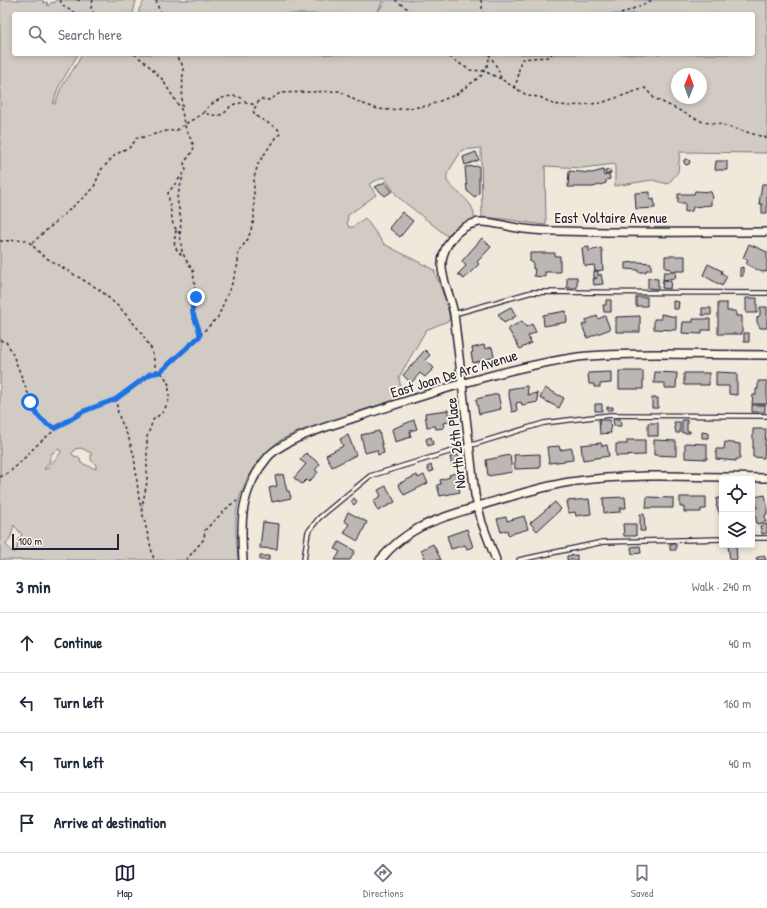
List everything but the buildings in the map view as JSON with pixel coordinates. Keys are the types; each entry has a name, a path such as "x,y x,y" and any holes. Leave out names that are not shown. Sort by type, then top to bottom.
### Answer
{"street":[{"name":"East Voltaire Avenue","path":"458,232 469,224 488,222 520,228 557,231 767,232"},
{"name":"North 26th Place","path":"458,232 448,244 441,267 444,283 452,303 454,314 477,507 496,560"},
{"name":"East Joan De Arc Avenue","path":"242,560 241,520 246,496 253,478 270,455 287,443 319,430 462,382 527,366 580,357 639,354 767,355"},
{"path":"380,560 395,543 416,528 440,518 551,486 612,478 767,478"}],"lane":[{"path":"454,314 532,292 767,293"},
{"path":"304,560 308,532 319,518 370,476 544,423 610,415 767,416"},
{"path":"755,538 767,538"},
{"path":"519,560 603,542 719,539"}],"path":[{"path":"60,0 63,6 74,12"},
{"path":"93,0 92,8 93,12"},
{"path":"156,0 162,12"},
{"path":"395,0 412,12"},
{"path":"482,0 483,12"},
{"path":"626,12 653,0"},
{"path":"137,56 162,79 182,111"},
{"path":"175,56 181,62 183,68 182,111 184,124 194,146 193,151 184,163 186,170 177,198 181,221 180,234 182,252 193,270 196,297 192,306 192,311 199,328 200,336"},
{"path":"447,56 470,70 484,71 501,79 528,96 540,97 554,104 569,106 601,103 645,88 654,98 703,122 719,124 767,138"},
{"path":"0,477 24,460 56,428 84,411 116,399 150,374 158,372 200,336 218,317 233,281 238,264 238,252 248,239 254,220 254,178 258,164 275,138 280,134 278,129 256,116 253,111 260,99 270,100 280,93 340,91 358,102 378,108 391,110 428,106 457,94 482,75 490,56"},
{"path":"491,56 498,69 501,79"},
{"path":"514,88 519,79 518,66 522,59 549,56"},
{"path":"32,244 93,189 101,170 113,157 129,148 136,138 146,138 164,131 176,131 184,124 191,122 203,113 211,104 232,95 241,96 246,102"},
{"path":"203,113 220,115 228,111 231,106 246,102 256,105"},
{"path":"180,234 173,225 168,193 183,176"},
{"path":"176,230 174,246 176,250 185,257"},
{"path":"0,241 27,240 43,256 100,290 120,308 141,332 152,350 158,372 164,375 169,385 169,400 163,412 152,420 147,437 147,482 142,508"},
{"path":"0,340 6,342 11,350 37,416 51,427 56,428"},
{"path":"116,399 118,414 129,439 134,456 136,481 154,560"},
{"path":"186,560 204,539 205,530 230,506 246,496"}],"shaded area":[{"path":"0,0 43,0 44,3 47,2 48,6 52,2 55,3 56,0 136,0 133,12 12,12 12,56 77,56 58,88 53,104 55,104 61,88 81,56 755,56 755,12 378,12 386,0 767,0 767,153 680,152 678,172 668,184 652,180 615,186 615,164 582,168 545,166 546,225 506,219 482,218 481,148 462,150 447,174 447,181 469,202 474,213 474,219 454,229 447,236 398,197 384,177 369,184 376,195 348,215 347,223 349,227 353,227 365,218 384,244 434,270 447,304 450,320 426,330 399,377 402,398 299,431 281,440 265,453 252,470 239,498 236,534 238,560 0,560","holes":["81,448 91,453 91,460 96,465 96,469 81,463 79,457 72,454 75,449","59,449 61,452 47,469 44,469 49,463 51,454","14,525 22,535 18,539 16,552 12,552 6,545 11,536"]},
{"path":"145,0 383,0 377,12 139,12 139,9"}],"route":[{"path":"30,402 37,416 51,427 56,428 84,411 116,399 150,374 160,372 200,336 199,328 193,317 192,311 192,306 196,297"}]}
